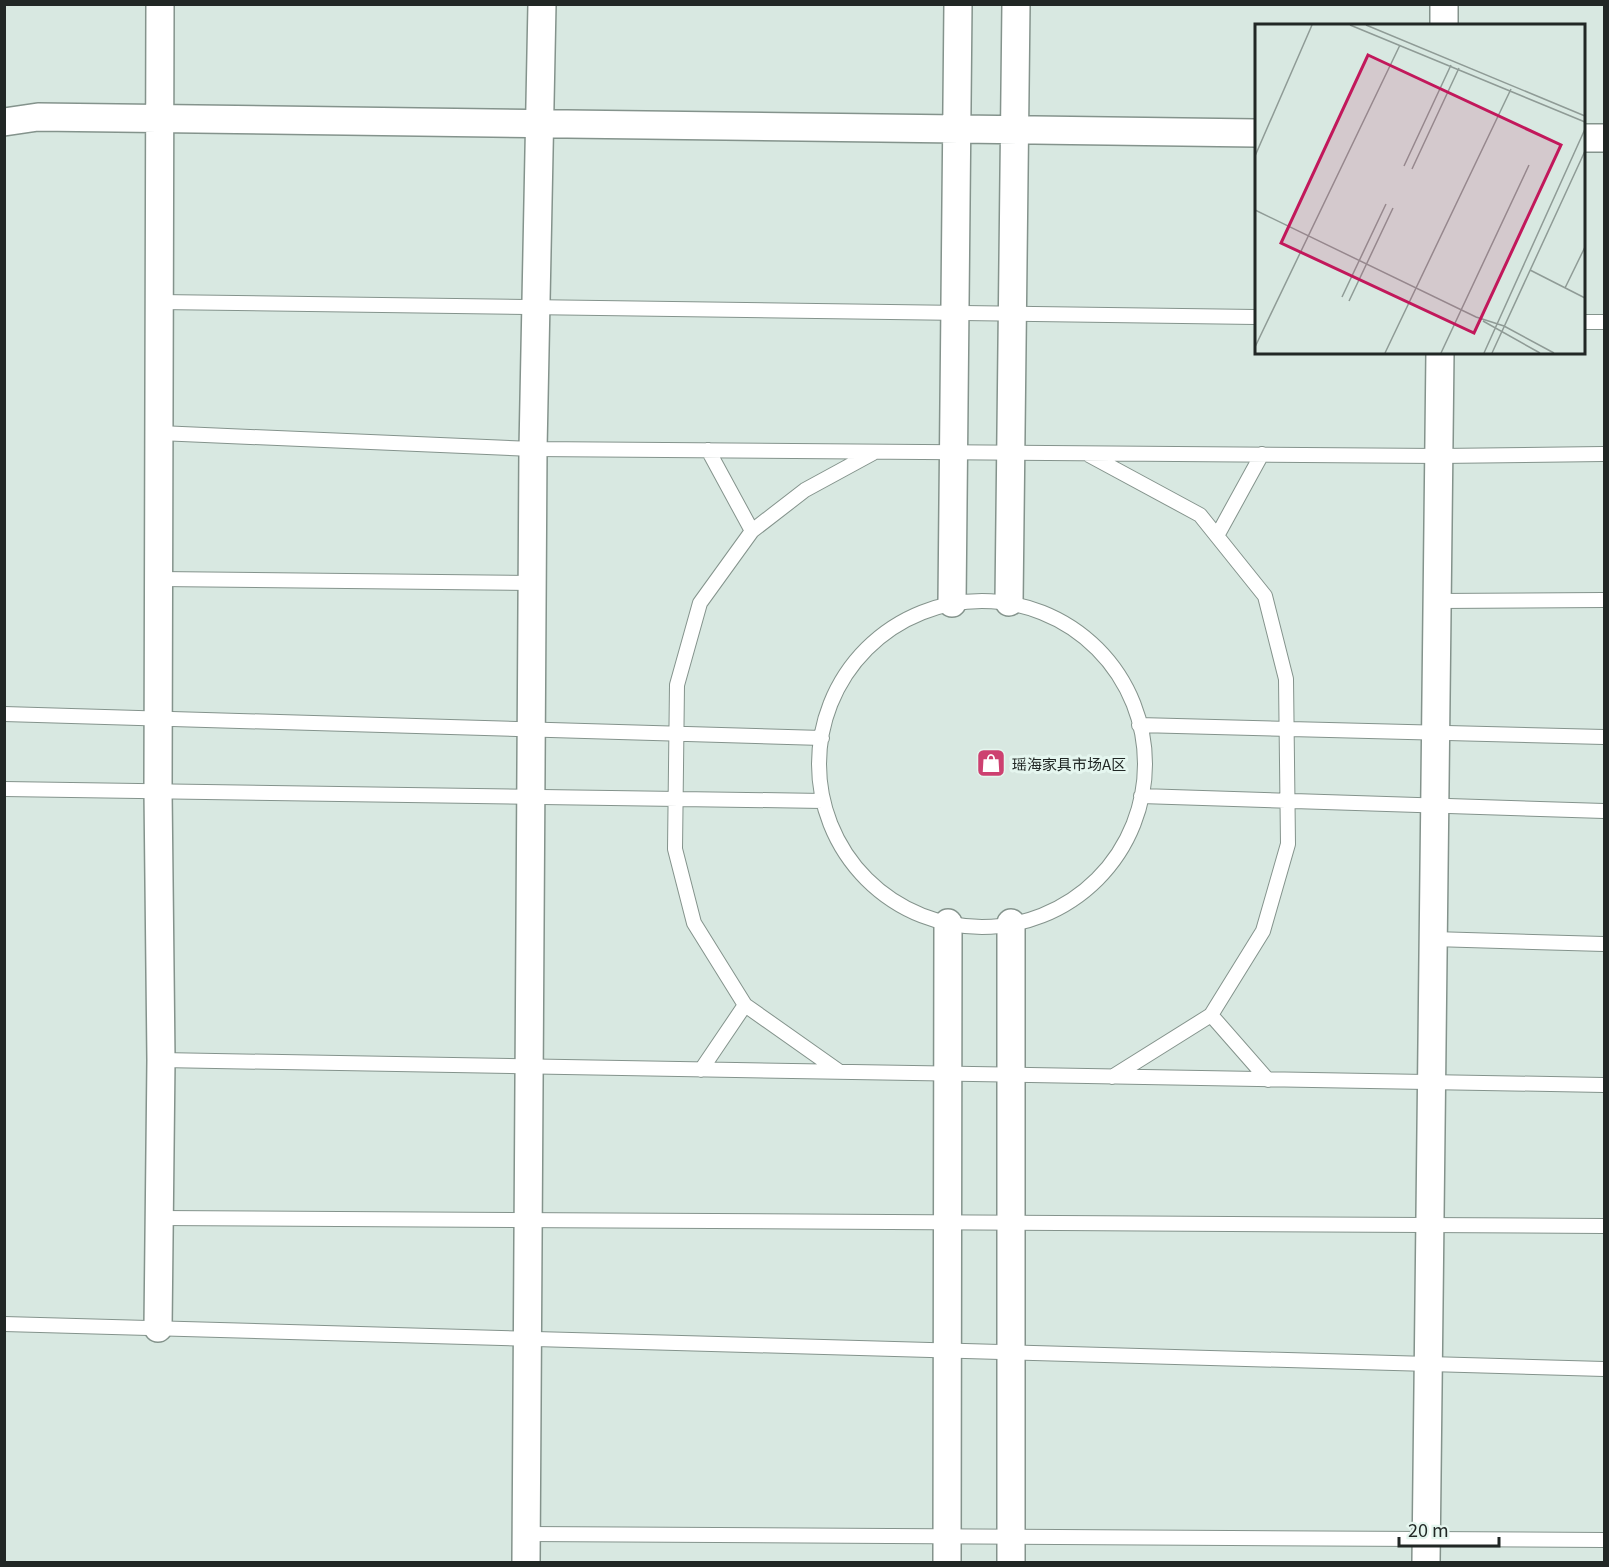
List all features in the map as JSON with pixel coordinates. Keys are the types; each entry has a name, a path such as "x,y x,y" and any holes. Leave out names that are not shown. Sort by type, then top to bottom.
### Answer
{"street":[{"path":"158,1329 161,1060 158,791 160,4"},
{"path":"526,1563 533,449 542,4"},
{"path":"952,603 958,4"},
{"path":"1009,602 1016,4"},
{"path":"1444,4 1444,24"},
{"path":"4,114 38,117 159,119 1255,133"},
{"path":"4,122 38,117"},
{"path":"1585,138 1605,138"},
{"path":"1426,1551 1440,354"},
{"path":"947,1549 948,923"},
{"path":"1011,923 1011,1550"}],"lane":[{"path":"159,302 1255,317"},
{"path":"1585,322 1605,322"},
{"path":"159,433 533,449 1439,456 1605,454"},
{"path":"708,450 752,531"},
{"path":"840,1072 745,1005 694,923 675,849 677,685 700,603 752,531 805,490 876,452"},
{"path":"1085,453 1200,515 1265,596 1286,680 1288,844 1263,931 1211,1015 1112,1077"},
{"path":"1217,536 1262,454"},
{"path":"159,579 533,583"},
{"path":"1437,601 1605,600"},
{"path":"1009,602 1063,621 1107,657 1136,706 1146,762 1138,813 1115,859 1080,896 1034,920 983,928 932,921 886,898 856,869 849,862 826,817 818,766 827,710 855,660 898,623 952,603 1009,602"},
{"path":"4,714 822,738"},
{"path":"1139,725 1605,737"},
{"path":"4,789 823,801"},
{"path":"1141,796 1605,811"},
{"path":"1433,939 1605,944"},
{"path":"701,1070 745,1005"},
{"path":"1211,1015 1268,1080"},
{"path":"161,1060 1605,1085"},
{"path":"158,1218 1605,1227"},
{"path":"4,1324 1605,1369"},
{"path":"526,1534 1011,1550 1426,1551 1605,1540"}],"place":[{"name":"瑶海家具市场A区","path":"991,763"}]}
